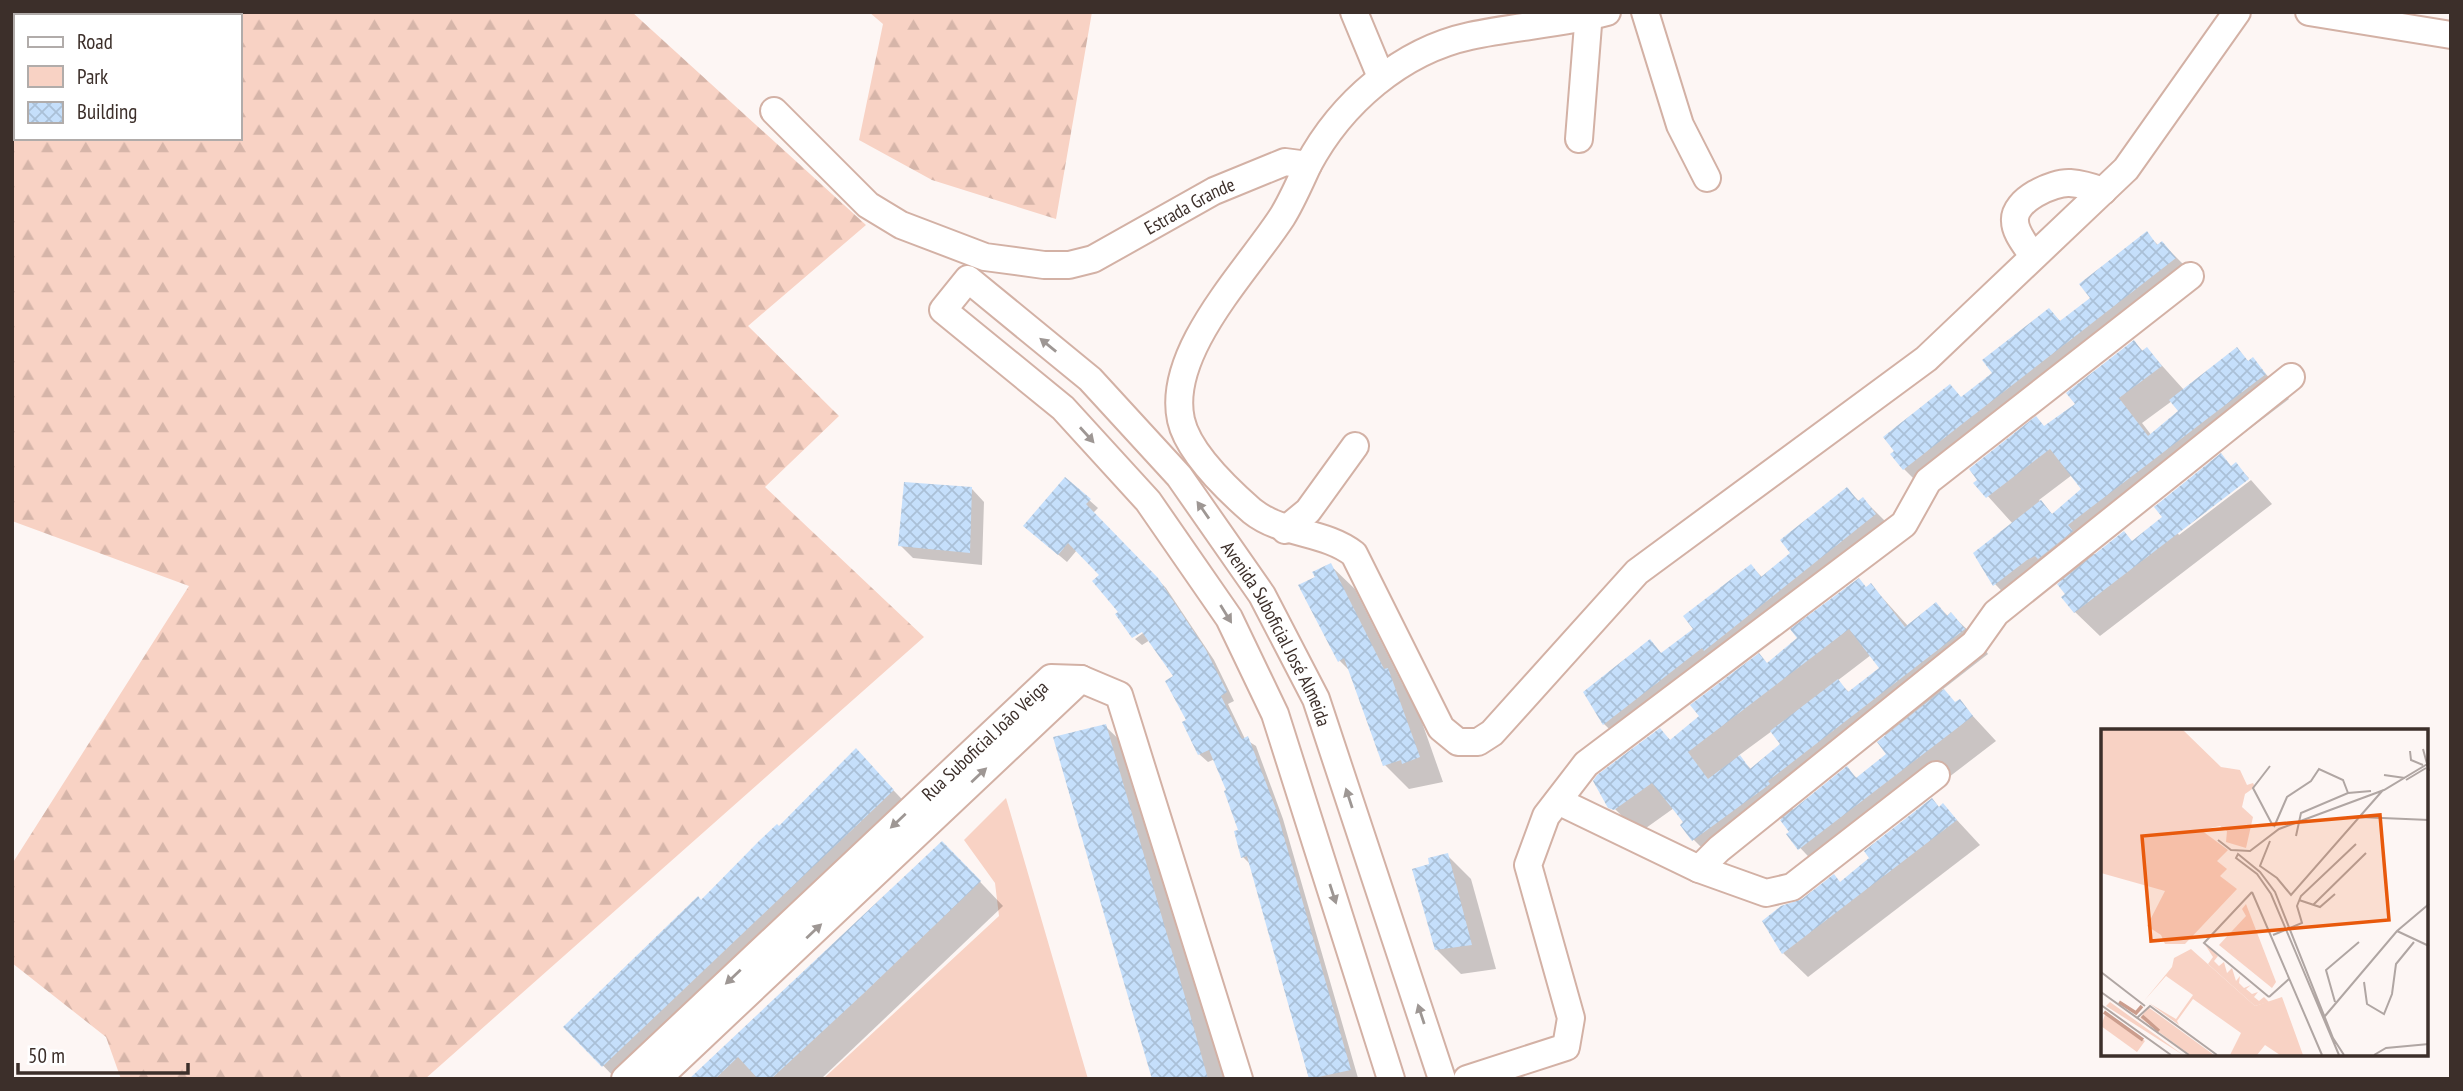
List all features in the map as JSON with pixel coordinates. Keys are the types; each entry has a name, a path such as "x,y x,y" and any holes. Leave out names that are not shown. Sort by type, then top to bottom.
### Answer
{"street":[{"path":"1644,12 1680,125 1707,178"},
{"path":"1579,139 1595,14 1469,36 1419,53 1381,77 1321,140 1284,214 1195,344 1181,382 1179,401 1188,441 1200,457 1254,512 1285,530 1344,546 1353,554 1441,728 1458,742 1478,742 1492,733 1637,572 1926,359 2126,169 2237,12"},
{"path":"2309,12 2451,35"},
{"path":"1364,18 1381,77"},
{"name":"Estrada Grande","path":"774,111 868,205 901,225 985,257 1044,265 1069,265 1093,259 1214,191 1285,162 1308,165"},
{"path":"2032,256 2014,222 2023,203 2056,185 2068,183 2103,191"},
{"path":"1467,1079 1566,1047 1571,1018 1528,865 1546,816 1586,764 1904,524 1928,481 2190,276"},
{"name":"Avenida Suboficial José Almeida","path":"1391,1079 1275,715 1229,618 1148,501 1063,408 943,310 968,279 1090,379 1179,476 1262,595 1317,699 1442,1079"},
{"path":"1699,869 1719,849 1974,644 1996,613 2291,377"},
{"path":"1285,530 1308,511 1355,446"},
{"name":"Rua Suboficial João Veiga","path":"625,1079 1051,678 1081,679"},
{"path":"1081,679 1119,695 1239,1079"},
{"name":"Rua Suboficial João Veiga","path":"657,1079 1081,679"},
{"path":"1558,800 1699,869 1766,894 1793,887 1937,775"}],"green space":[{"path":"12,12 632,12 866,225 748,326 839,416 765,487 924,637 425,1079 121,1079 106,1037 12,963 12,864 189,586 12,521"},
{"path":"869,12 1092,12 1056,219 932,180 859,140 883,24"},
{"path":"1006,798 1088,1079 823,1079 999,916 995,883 964,840"}],"building":[{"path":"2147,231 2157,245 2162,241 2176,258 1903,470 1890,454 1894,451 1883,437 1950,384 1961,397 1992,373 1982,360 2049,308 2060,321 2090,298 2079,284"},
{"path":"2134,340 2142,351 2147,347 2162,366 2119,398 2148,436 2178,411 2169,400 2237,347 2248,361 2253,357 2266,374 2068,525 2073,531 2038,559 2035,556 2027,560 1993,586 1973,553 2041,500 2052,514 2081,489 2050,449 1986,498 1973,483 1977,480 1969,469 2036,416 2044,426 2075,404 2066,393"},
{"path":"2221,453 2231,466 2236,462 2249,479 2074,613 2061,597 2065,594 2057,584 2124,531 2132,541 2162,517 2154,507"},
{"path":"1065,477 1091,499 1086,504 1158,578 1206,650 1227,692 1221,696 1242,739 1248,736 1276,809 1351,1070 1309,1079 1247,856 1241,858 1234,831 1238,830 1224,791 1226,790 1209,750 1198,755 1182,722 1186,720 1165,681 1173,676 1142,632 1132,638 1115,614 1118,612 1092,581 1099,575 1068,543 1058,555 1023,526"},
{"path":"904,482 972,487 970,553 898,546"},
{"path":"1847,487 1858,501 1863,497 1876,514 1704,651 1702,648 1603,725 1583,692 1650,639 1661,653 1693,629 1683,616 1751,564 1761,577 1790,553 1780,540"},
{"path":"1331,563 1384,669 1388,668 1420,757 1402,764 1401,760 1383,766 1344,658 1338,662 1298,585 1315,577 1312,572"},
{"path":"1859,578 1866,587 1871,583 1905,627 1936,602 1947,616 1951,612 1965,629 1768,781 1770,784 1692,841 1680,825 1683,822 1652,783 1614,810 1608,808 1593,781 1597,775 1660,728 1670,740 1699,716 1690,705 1759,653 1767,663 1797,638 1790,629","holes":["1849,629 1879,668 1848,692 1838,679 1770,731 1780,744 1750,769 1740,755 1708,779 1688,752"]},
{"path":"1944,689 1955,702 1960,699 1973,716 1798,850 1780,820 1847,766 1856,778 1886,754 1877,742"},
{"path":"1106,724 1208,1079 1152,1079 1090,866 1053,737"},
{"path":"856,748 894,790 602,1067 563,1027 698,896 701,900 759,841 777,824 779,826"},
{"path":"1932,798 1939,807 1943,803 1957,820 1782,954 1762,921 1781,906 1802,899 1834,874 1840,882 1869,858 1864,851"},
{"path":"942,841 981,881 863,994 771,1079 758,1079 738,1057 715,1079 689,1079"},
{"path":"1448,853 1472,945 1435,950 1412,869 1429,864 1428,858"}]}
